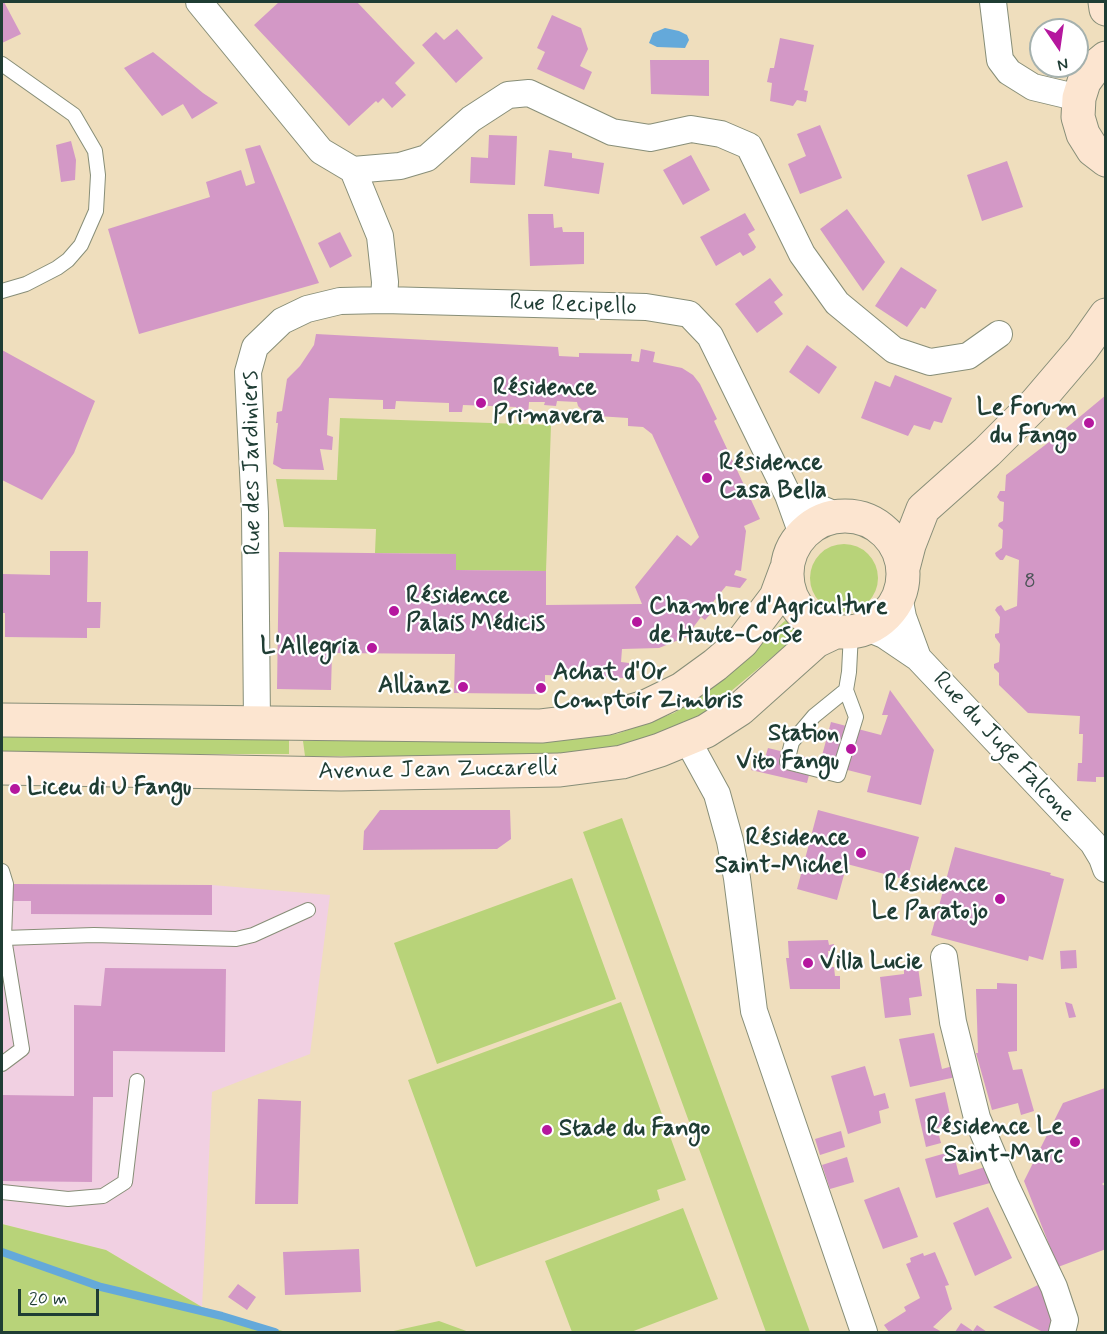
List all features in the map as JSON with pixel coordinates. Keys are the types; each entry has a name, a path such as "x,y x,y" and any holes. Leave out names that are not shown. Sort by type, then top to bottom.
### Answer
{"main road":[{"path":"1105,2 1106,9"},
{"path":"1106,58 1094,68 1084,82 1079,98 1078,117 1083,134 1093,150 1106,160"},
{"path":"923,509 884,518 849,517 819,522 802,534 791,550 786,570 787,587 804,617 818,627 851,631 881,621 892,609 909,545 923,509 987,452 1036,403 1082,349 1106,315"},
{"path":"849,517 876,525 890,536 899,551 901,582"},
{"name":"Avenue Jean Zuccarelli","path":"2,720 541,726 608,718 645,707 682,689 715,665 742,642 776,597 786,570"},
{"name":"Avenue Jean Zuccarelli","path":"2,768 330,774 560,770 622,762 706,731 740,709 816,641 851,631"}],"street":[{"path":"199,2 321,151 353,170 400,166 427,158 471,119 508,95 529,93 612,132 650,138 692,129 721,134 749,146 802,254 837,303 894,350 930,362 968,356 999,334"},
{"path":"993,2 1000,60 1009,72 1033,87 1079,98"},
{"path":"353,170 380,236 385,282 384,300"},
{"name":"Rue Recipello","path":"384,300 646,307 689,314 710,336 788,495 802,534"},
{"name":"Rue des Jardiniers","path":"257,723 255,512 248,372 255,347 282,321 307,309 340,301 384,300"},
{"path":"788,495 849,517"},
{"name":"Rue du Juge Falcone","path":"901,582 903,617 918,658"},
{"name":"Rue du Juge Falcone","path":"851,631 884,635 918,658 1093,843 1106,869"},
{"path":"690,738 694,752 717,794 730,841 754,1011 864,1332"},
{"path":"944,957 953,1022 977,1118 1005,1184 1054,1287 1065,1320 1062,1332"}],"lane":[{"path":"2,64 74,115 95,151 98,175 96,211 81,245 68,260 57,268 26,284 2,291"},
{"path":"846,690 814,716 792,742 787,762 838,775 856,717 846,690 851,631"},
{"path":"2,871 6,884 4,938 22,1049 2,1064"},
{"path":"4,938 93,935 236,939 253,935 308,910"},
{"path":"2,1192 68,1199 104,1196 125,1182 137,1081"}],"shaded area":[{"path":"2,884 212,885 330,895 310,1054 212,1092 202,1307 106,1250 2,1224"}],"green space":[{"path":"340,418 551,425 546,571 456,570 456,554 375,553 376,529 284,527 276,479 337,480"},
{"path":"844,544 857,547 868,554 875,565 878,578 875,591 868,602 857,609 844,612 831,609 820,602 813,591 810,578 813,565 820,554 831,547"},
{"path":"788,618 801,633 695,721 647,740 608,750 556,756 305,756 303,741 536,741 617,734 674,713 709,691"},
{"path":"2,737 289,738 289,754 2,754"},
{"path":"622,818 810,1332 766,1332 583,832"},
{"path":"572,878 616,999 437,1064 394,943"},
{"name":"Stade du Fango","path":"621,1002 686,1180 657,1190 660,1200 476,1267 408,1080"},
{"path":"683,1208 718,1299 631,1332 572,1332 545,1261"},
{"path":"2,1224 106,1250 202,1307 286,1332 2,1332"},
{"path":"439,1321 469,1332 389,1332"}],"water":[{"path":"665,28 687,35 689,40 685,48 657,47 649,43 653,33"}],"building":[{"path":"2,2 21,34 2,43"},
{"path":"279,2 357,2 415,63 395,83 406,95 392,108 383,98 378,103 376,101 349,126 254,25"},
{"path":"552,15 581,28 588,49 580,66 592,72 584,90 537,69 545,52 537,48"},
{"path":"457,29 483,58 456,83 422,45 436,32 444,40"},
{"path":"780,38 814,45 804,90 808,91 806,102 797,100 793,106 770,101 772,83 767,82 770,68 774,68"},
{"path":"153,52 218,103 192,119 183,104 162,116 124,68"},
{"path":"650,60 709,60 709,96 651,94"},
{"path":"820,125 842,178 800,194 788,164 806,156 797,134"},
{"path":"489,135 517,136 515,185 470,183 471,157 488,158"},
{"path":"71,141 76,160 75,180 61,182 56,145"},
{"path":"260,145 319,283 139,334 108,229 210,197 206,182 241,170 246,186 255,183 245,149"},
{"path":"549,150 572,153 572,158 604,163 599,194 544,186"},
{"path":"691,155 710,190 683,205 663,170"},
{"path":"1007,161 1023,207 982,221 967,175"},
{"path":"847,209 885,262 863,291 820,229"},
{"path":"745,213 755,230 748,234 756,247 743,256 740,252 716,266 700,237"},
{"path":"528,214 553,214 554,228 562,227 563,232 584,232 584,264 530,266"},
{"path":"340,232 352,256 330,268 318,243"},
{"path":"901,267 937,290 925,309 921,307 907,327 875,306"},
{"path":"770,278 783,295 774,302 783,314 757,333 735,304"},
{"path":"316,334 558,347 559,356 579,357 579,353 632,354 631,361 639,362 641,349 655,352 653,362 682,368 693,375 700,384 717,419 714,421 760,519 744,526 746,531 741,571 736,570 734,575 747,579 740,588 726,586 709,607 714,610 705,620 701,617 686,637 659,648 622,649 621,662 629,663 629,677 625,678 545,675 545,694 454,693 455,654 332,653 331,690 277,689 279,552 456,554 456,570 546,571 546,605 642,604 635,587 677,535 691,546 699,537 652,434 643,427 628,426 628,418 585,413 577,402 557,401 556,406 544,405 545,402 529,402 528,416 516,415 516,407 463,405 462,412 449,412 449,403 396,401 395,409 383,409 383,400 329,398 327,435 333,437 332,450 320,449 324,470 282,469 273,464 278,423 276,423 277,412 282,411 287,379 300,366 314,345"},
{"path":"807,345 837,367 819,394 789,372"},
{"path":"2,350 95,401 74,453 42,500 2,480"},
{"path":"895,375 952,398 942,423 934,421 930,430 914,425 908,436 861,418 875,381 890,387"},
{"path":"1106,395 1106,777 1096,777 1096,782 1077,781 1078,763 1082,763 1083,734 1079,734 1080,716 1028,713 999,685 999,673 994,668 994,664 999,662 1000,644 995,634 999,633 1000,617 995,610 1001,605 1005,611 1017,606 1019,560 1006,555 1003,560 1000,560 995,553 1002,548 1003,530 998,526 1003,521 1004,502 997,497 1000,491 1005,491 1006,475"},
{"path":"50,551 88,551 87,602 101,602 100,628 87,628 87,638 5,637 5,613 2,613 2,574 50,575"},
{"path":"890,690 934,750 921,805 867,792 871,776 820,763 831,722 881,735 888,715 882,715"},
{"path":"768,748 813,759 807,783 751,770 754,759 764,761"},
{"path":"380,810 510,810 511,839 497,849 363,850 364,831"},
{"name":"Résidence Saint-Michel","path":"818,810 919,837 907,880 847,864 837,900 797,889"},
{"name":"Résidence Le Paratojo","path":"955,847 1051,873 1050,875 1064,879 1043,960 1029,956 1028,961 931,935"},
{"path":"11,884 212,885 212,915 31,914 31,901 11,901"},
{"name":"Villa Lucie","path":"828,940 829,945 834,944 834,951 828,951 829,967 834,967 835,976 840,976 840,989 790,989 786,958 789,958 788,941"},
{"path":"1076,950 1077,968 1061,969 1060,951"},
{"path":"916,964 922,996 909,998 911,1015 885,1018 880,977 904,974 904,966"},
{"path":"105,968 226,969 225,1052 113,1051 113,1097 93,1097 92,1182 2,1181 2,1095 74,1096 74,1005 101,1006"},
{"path":"997,983 1017,984 1017,1051 1008,1052 1013,1070 1022,1069 1034,1111 1021,1115 1018,1103 992,1110 976,1053 978,1053 976,989 997,989"},
{"path":"1065,1002 1072,1004 1076,1017 1069,1018"},
{"path":"934,1033 942,1069 953,1066 956,1077 910,1087 899,1039"},
{"path":"865,1066 874,1096 885,1093 889,1108 879,1111 881,1123 848,1134 831,1076"},
{"name":"Résidence Le Saint-Marc","path":"1105,1088 1106,1181 1102,1184 1106,1187 1106,1249 1058,1267 1024,1181 1063,1103"},
{"path":"945,1092 952,1124 937,1128 941,1143 926,1147 915,1099"},
{"path":"258,1099 301,1101 298,1204 255,1204"},
{"path":"841,1131 845,1147 820,1155 815,1139"},
{"path":"953,1151 959,1175 985,1167 990,1183 936,1198 925,1159"},
{"path":"847,1157 854,1182 830,1189 822,1165"},
{"path":"899,1187 918,1237 883,1249 864,1200"},
{"path":"988,1207 1012,1258 975,1276 953,1223"},
{"path":"359,1249 361,1292 285,1295 283,1252"},
{"path":"935,1252 949,1285 945,1286 952,1309 933,1327 942,1332 889,1332 884,1325 906,1311 904,1307 920,1298 906,1264 911,1262 910,1258 923,1253 924,1256"},
{"path":"238,1284 256,1297 247,1310 228,1297"},
{"path":"1038,1285 1049,1304 1054,1332 1043,1332 993,1307"},
{"path":"961,1323 973,1331 977,1325 987,1332 955,1332"}],"waterway":[{"path":"2,1252 101,1287 222,1316 275,1332"}],"place":[{"name":"Résidence Primavera","path":"481,403"},
{"name":"Le Forum du Fango","path":"1089,423"},
{"name":"Résidence Casa Bella","path":"707,478"},
{"name":"Résidence Palais Médicis","path":"394,611"},
{"name":"Chambre d'Agriculture de Haute-Corse","path":"637,622"},
{"name":"L'Allegria","path":"372,648"},
{"name":"Allianz","path":"463,687"},
{"name":"Achat d'Or Comptoir Zimbris","path":"541,688"},
{"name":"Station Vito Fangu","path":"851,749"},
{"name":"Liceu di U Fangu","path":"15,789"},
{"name":"Résidence Saint-Michel","path":"861,853"},
{"name":"Résidence Le Paratojo","path":"1000,899"},
{"name":"Villa Lucie","path":"808,963"},
{"name":"Stade du Fango","path":"547,1130"},
{"name":"Résidence Le Saint-Marc","path":"1075,1142"}]}
